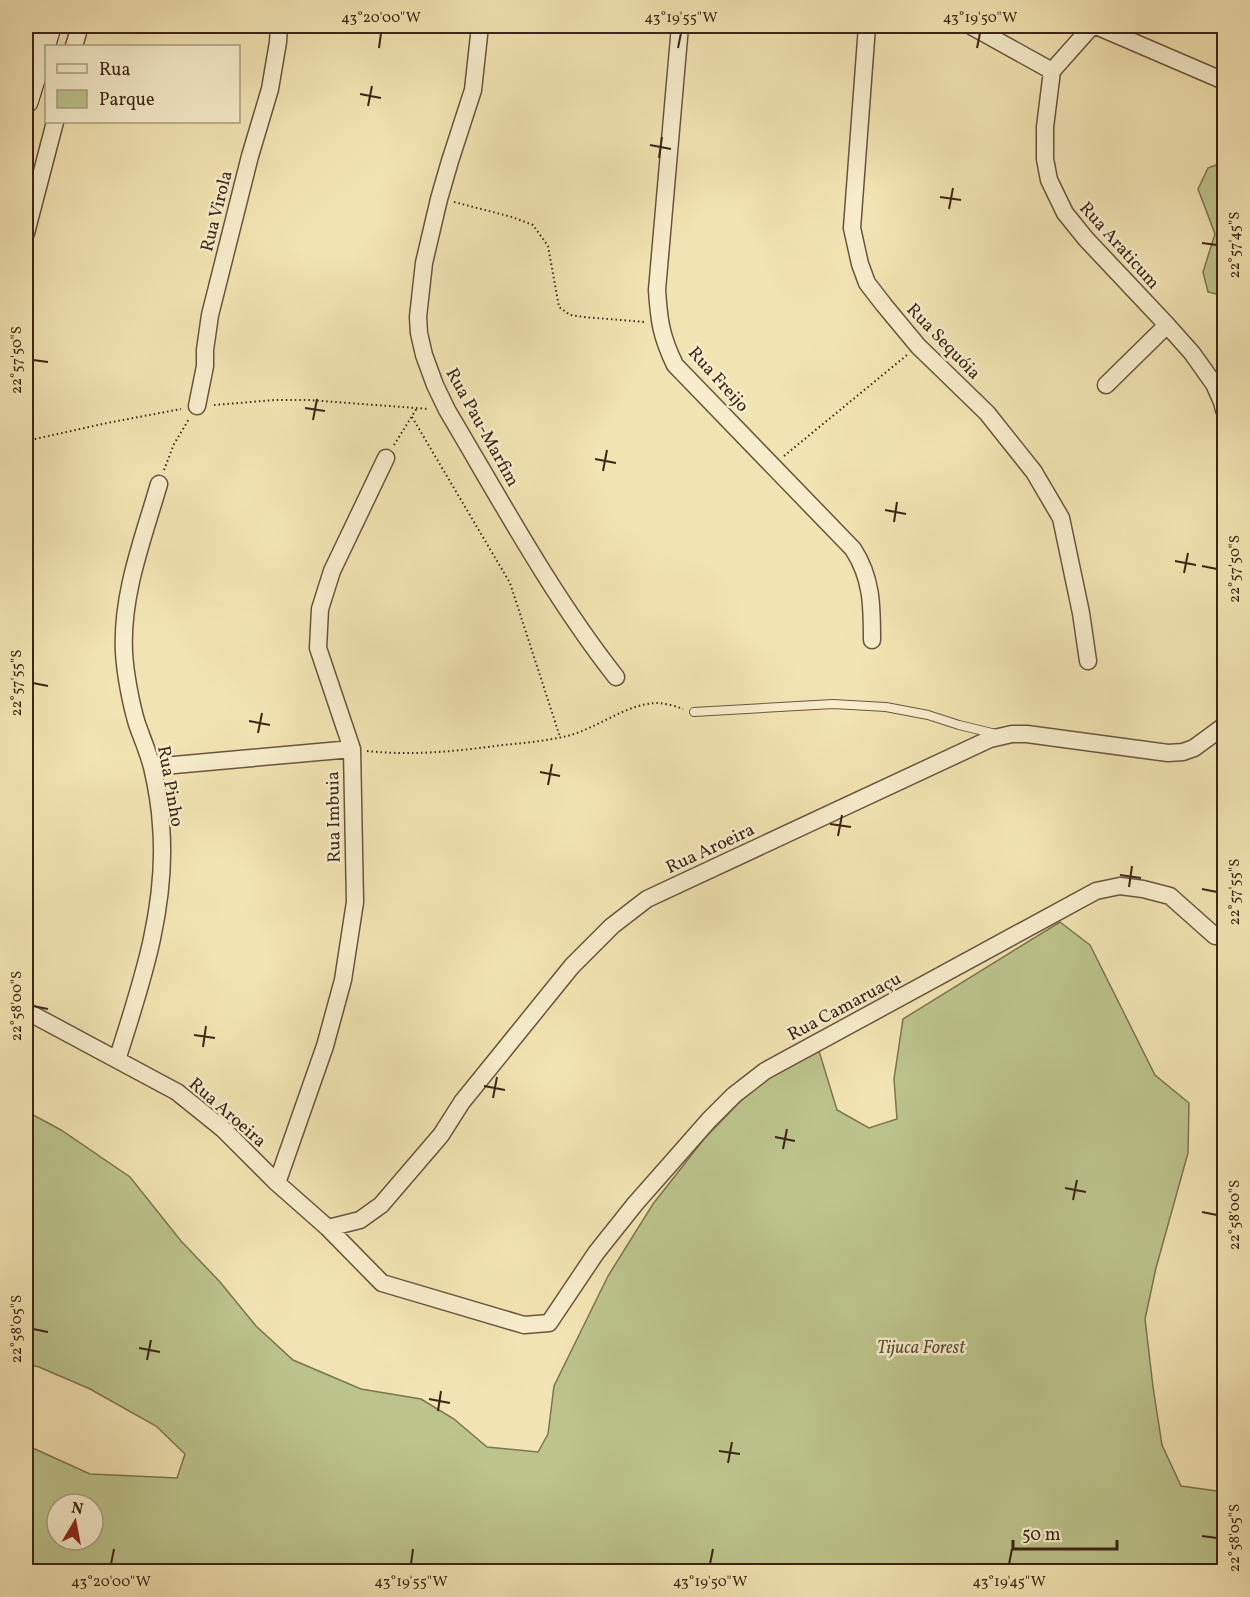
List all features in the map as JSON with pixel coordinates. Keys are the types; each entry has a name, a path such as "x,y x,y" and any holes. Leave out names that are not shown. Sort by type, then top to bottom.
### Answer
{"main road":[{"path":"26,102 49,26"}],"street":[{"path":"74,45 80,26"},
{"name":"Rua Virola","path":"197,406 205,366 210,315 250,156 270,89 279,26"},
{"name":"Rua Pau-Marfim","path":"480,26 473,90 439,199 422,279 418,317 419,333 435,385 447,410 564,606 588,642 616,677"},
{"name":"Rua Freijo","path":"680,26 657,290 659,323 665,344 675,365 853,549 861,561 871,598 872,640"},
{"name":"Rua Sequóia","path":"867,26 852,228 860,264 867,283 918,346 987,413 1034,472 1061,518 1081,613 1088,661"},
{"path":"971,26 1052,71 1094,26 1224,81"},
{"name":"Rua Araticum","path":"1052,71 1045,127 1045,159 1048,180 1065,213 1086,239 1192,353 1214,384 1224,410"},
{"path":"26,233 55,123"},
{"path":"1106,385 1167,325"},
{"name":"Rua Imbuia","path":"277,1183 325,1046 343,980 355,902 351,749 318,648 320,609 332,571 386,458"},
{"name":"Rua Pinho","path":"117,1060 142,981 156,916 161,870 161,825 152,767 137,722 124,654 129,588 159,484"},
{"name":"Rua Aroeira","path":"328,1228 360,1220 381,1205 441,1135 462,1102 572,966 612,927 647,899 979,744 1003,735 1027,734 1168,753 1183,752 1194,748 1224,726"},
{"path":"152,767 351,749"},
{"name":"Rua Camaruaçu","path":"562,1304 596,1253 642,1196 709,1120 734,1095 765,1071 1096,891 1120,886 1170,896 1215,936"},
{"name":"Rua Aroeira","path":"26,1011 177,1092 223,1129 277,1183 328,1228 382,1283 524,1325 549,1323 562,1304"}],"lane":[{"path":"694,712 833,704 886,708 928,715 960,726 1003,735"}],"path":[{"path":"439,199 533,225 549,246 553,279 560,307 570,315 659,323"},
{"path":"772,465 918,346"},
{"path":"26,441 197,406 274,400 309,400 447,410"},
{"path":"159,484 174,444 197,406"},
{"path":"386,458 417,408"},
{"path":"412,417 510,583 560,737"},
{"path":"351,749 393,754 454,752 568,736 637,707 657,703 694,712"}],"green space":[{"path":"1224,162 1224,296 1208,292 1203,272 1215,234 1198,189 1208,168"},
{"name":"Tijuca Forest","path":"1060,922 1090,945 1155,1075 1189,1103 1188,1153 1156,1268 1145,1319 1162,1445 1181,1486 1224,1492 1224,1571 26,1571 26,1445 90,1474 177,1478 185,1454 156,1426 90,1389 39,1367 26,1364 26,1111 61,1130 130,1177 181,1241 220,1282 256,1326 293,1360 361,1389 421,1399 454,1419 487,1447 538,1452 548,1434 554,1386 608,1276 653,1204 704,1139 757,1084 819,1051 837,1110 869,1128 897,1119 894,1079 903,1019"}]}
